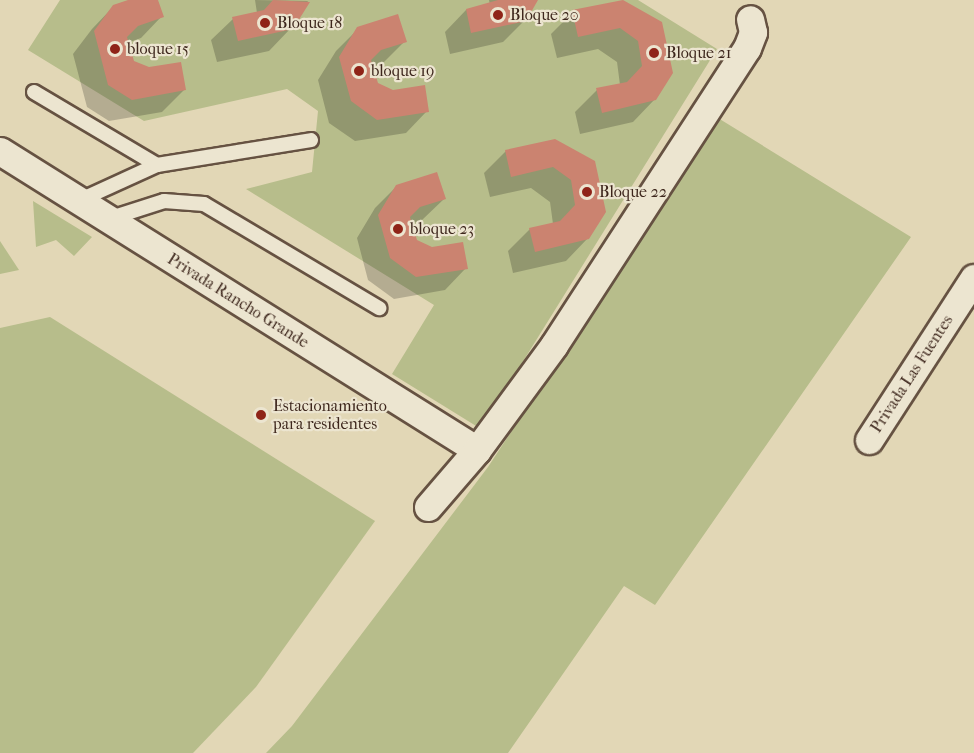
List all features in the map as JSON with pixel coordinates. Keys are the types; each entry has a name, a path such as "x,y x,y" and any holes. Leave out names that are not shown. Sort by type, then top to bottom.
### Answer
{"street":[{"path":"428,507 477,450 554,345 752,39 750,19"},
{"name":"Privada Rancho Grande","path":"0,151 477,450"},
{"name":"Privada Las Fuentes","path":"869,441 974,278"}],"lane":[{"path":"34,92 157,165"},
{"path":"78,201 157,165 310,140"},
{"path":"108,219 164,201 204,204 379,308"}],"green space":[{"path":"60,0 638,0 717,49 481,429 392,374 434,305 246,189 312,172 318,111 287,89 144,121 28,50"},
{"path":"718,118 911,237 655,605 624,586 508,753 266,753 292,726 488,467"},
{"path":"33,201 92,237 74,256 56,240 36,247"},
{"path":"0,241 19,270 0,274"},
{"path":"50,317 375,521 256,687 193,753 0,753 0,328"}],"building":[{"name":"bloque 15","path":"128,0 158,0 164,17 138,26 127,37 134,61 149,67 181,62 186,90 132,100 108,85 94,31 113,5"},
{"name":"Bloque 18","path":"273,0 310,2 293,29 238,41 232,17 264,10"},
{"name":"Bloque 20","path":"498,0 538,0 526,21 471,33 466,9"},
{"name":"Bloque 21","path":"623,0 662,22 673,73 656,100 602,113 596,88 627,82 642,66 638,41 620,28 578,37 572,10"},
{"name":"bloque 19","path":"398,14 407,42 381,50 371,60 378,83 393,90 425,85 429,112 377,120 351,101 339,57 357,27"},
{"name":"Bloque 22","path":"555,139 595,161 606,212 589,239 535,252 529,228 560,221 575,205 571,180 553,167 511,177 505,150"},
{"name":"bloque 23","path":"437,172 446,199 420,207 410,217 417,240 432,247 463,242 468,269 416,277 390,258 378,215 396,185"}],"place":[{"name":"Bloque 20","path":"498,15"},
{"name":"Bloque 18","path":"265,23"},
{"name":"bloque 15","path":"115,49"},
{"name":"Bloque 21","path":"654,53"},
{"name":"bloque 19","path":"359,71"},
{"name":"Bloque 22","path":"587,192"},
{"name":"bloque 23","path":"398,229"},
{"name":"Estacionamiento para residentes","path":"261,415"}]}
